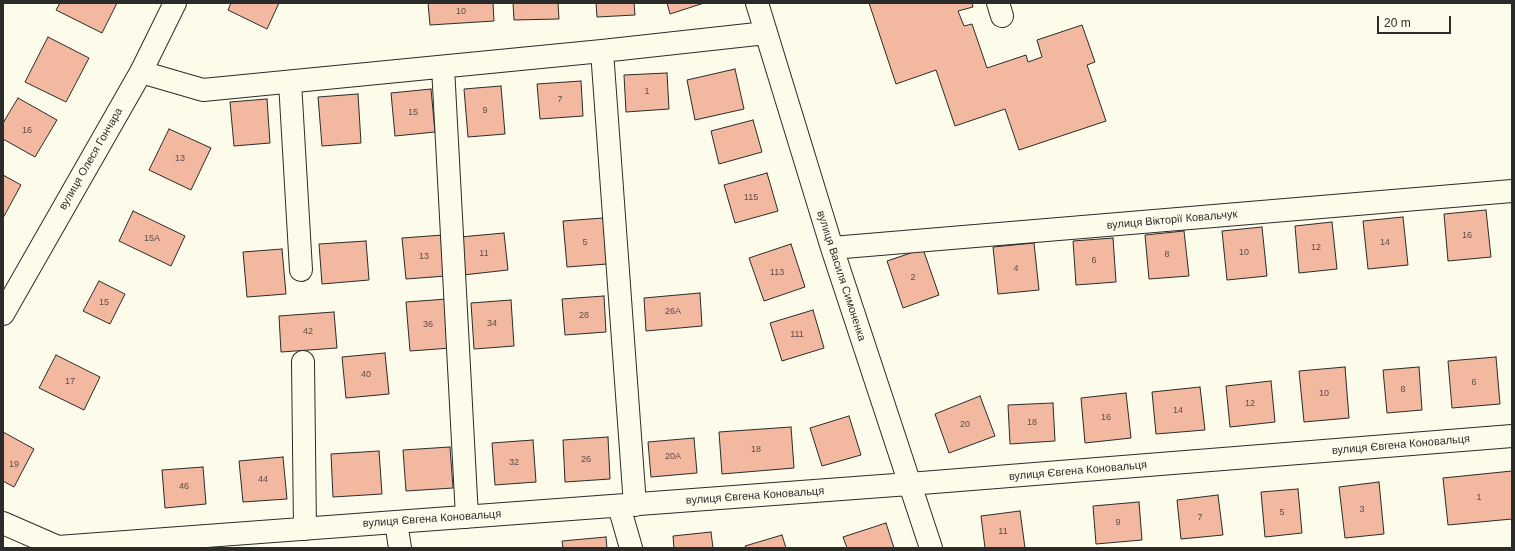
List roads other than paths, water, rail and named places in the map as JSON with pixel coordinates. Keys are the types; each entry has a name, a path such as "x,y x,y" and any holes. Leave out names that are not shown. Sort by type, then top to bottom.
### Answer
{"street":[{"name":"вулиця Олеся Гончара","path":"3,314 141,72 175,3"},
{"name":"вулиця Василя Симоненка","path":"757,3 832,248 931,548"},
{"path":"141,72 203,90 602,51 766,32"},
{"path":"602,51 627,505 631,548"},
{"path":"443,67 467,517"},
{"path":"290,82 301,270"},
{"name":"вулиця Вікторії Ковальчук","path":"832,248 1512,191"},
{"path":"303,362 305,529"},
{"name":"вулиця Євгена Коновальця","path":"3,523 58,547 170,543 305,529 909,484 1512,436"},
{"path":"396,522 400,548"}]}
